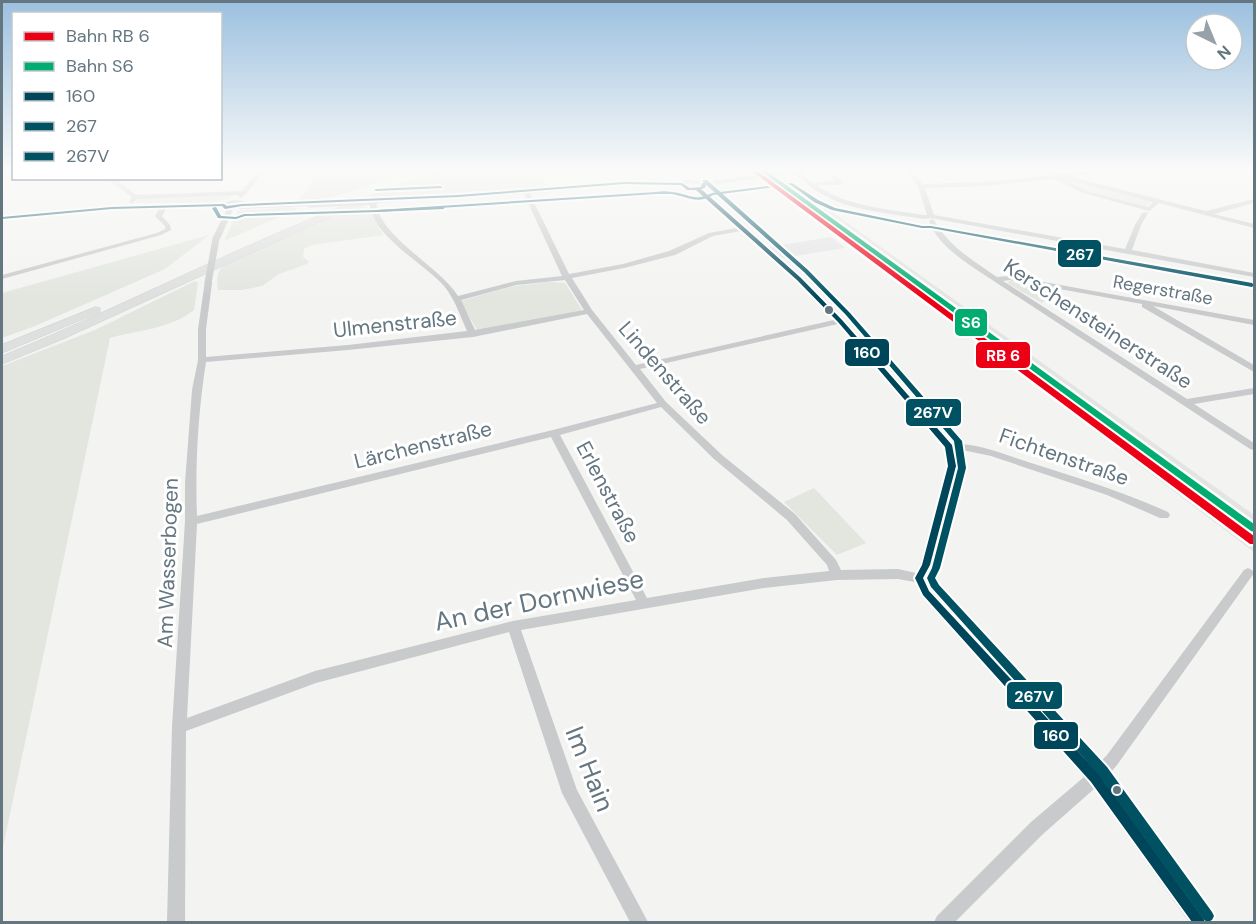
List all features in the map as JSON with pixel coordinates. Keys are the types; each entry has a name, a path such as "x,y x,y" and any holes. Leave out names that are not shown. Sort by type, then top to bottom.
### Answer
{"highway":[{"path":"2,349 127,297 308,212"},
{"path":"2,360 134,304 271,237 329,212"}],"street":[{"path":"2,218 69,212"},
{"path":"2,278 159,234 168,230 168,226 158,216 159,212"},
{"name":"Am Wasserbogen","path":"176,922 179,727 191,521 193,441 208,283 216,239 225,212"},
{"path":"374,212 392,237 446,284 473,334"},
{"name":"Lindenstraße","path":"536,212 567,277 589,311 663,404 718,457 791,517 831,561 837,575"},
{"path":"726,212 799,279 840,321 949,447 952,454 952,466 926,565 919,578 926,592 1095,778 1199,922"},
{"path":"897,212 1254,275"},
{"name":"Kerschensteinerstraße","path":"929,212 938,233 964,257 1254,447"},
{"path":"1199,212 1254,226"},
{"path":"1206,214 1213,212"},
{"path":"1128,251 1145,213"},
{"path":"455,299 516,283 567,277 654,258 719,232 742,229"},
{"name":"Regerstraße","path":"996,280 1010,278 1254,322"},
{"path":"1140,301 1254,369"},
{"name":"Ulmenstraße","path":"202,360 473,334 528,326 589,311"},
{"path":"634,368 840,321"},
{"path":"1187,402 1254,391"},
{"name":"Lärchenstraße","path":"191,521 554,433 663,404"},
{"name":"Erlenstraße","path":"554,433 643,602"},
{"name":"Fichtenstraße","path":"949,447 967,446 1062,476 1109,492 1164,515"},
{"path":"943,922 1037,828 1095,778 1112,760 1248,573"},
{"name":"An der Dornwiese","path":"179,727 315,677 513,626 764,583 837,575 898,574 919,578"},
{"name":"Im Hain","path":"513,626 570,793 639,922"}],"shaded area":[{"path":"237,212 291,212 224,241"},
{"path":"335,212 369,212 383,235 311,245 304,249 303,257 309,262 307,264 279,274 262,286 242,290 218,290 218,275 222,267"},
{"path":"806,212 832,212 1254,515 1254,552"},
{"path":"209,235 165,269 35,326 2,338 2,293"},
{"path":"831,237 845,248 782,258 769,247"},
{"path":"1011,280 1059,289 1042,303 1007,283"},
{"path":"195,281 198,283 194,310 164,325 110,338 2,852 2,366 95,330"},
{"path":"550,282 565,283 582,310 530,323 477,330 460,301 514,286"},
{"path":"814,488 866,543 837,555 784,502"}],"transit line":[{"name":"160","path":"2,218 67,212"},
{"name":"267","path":"217,212 220,217 236,218 244,215 340,212"},
{"name":"160","path":"724,212 799,279 840,321 949,447 952,466 926,565 919,578 926,593 1095,778 1199,922"},
{"name":"267V","path":"740,212 806,271 848,314 958,441 962,468 936,568 931,578 935,587 1103,771 1208,916"},
{"path":"810,212 1254,541"},
{"name":"267","path":"849,212 1252,285"}],"rail line":[{"name":"S6","path":"820,212 1254,529"}]}
